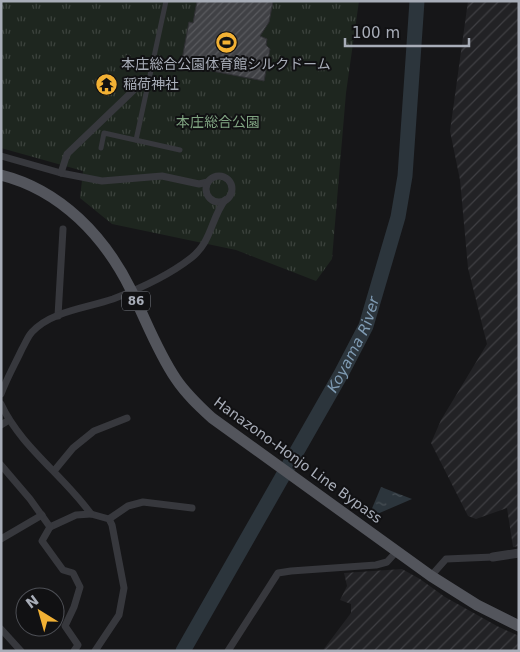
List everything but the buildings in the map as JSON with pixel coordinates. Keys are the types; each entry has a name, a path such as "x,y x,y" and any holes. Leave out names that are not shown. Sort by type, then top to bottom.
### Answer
{"main road":[{"name":"Hanazono-Honjo Line Bypass","path":"1,175 44,192 70,211 92,231 110,253 132,290 158,348 177,380 195,402 212,418 431,576 477,605 519,626"}],"street":[{"path":"136,140 166,1"},
{"path":"61,173 67,154 138,86"},
{"path":"101,148 104,133 180,150"},
{"path":"1,156 61,173 102,181 162,176 199,184 206,189 218,210"},
{"path":"1,394 6,380 31,333 44,323 58,316 112,299 178,268 193,257 203,246 211,232 218,210 232,189 229,181 222,176 214,176 208,182 206,189"},
{"path":"199,184 208,182"},
{"path":"212,200 225,200"},
{"path":"58,316 63,229"},
{"path":"1,404 9,420 26,442 78,497 91,514"},
{"path":"54,471 72,448 94,431 127,418"},
{"path":"1,425 9,420"},
{"path":"1,466 30,499 50,527"},
{"path":"109,519 128,506 143,502 192,508"},
{"path":"74,651 78,645 65,626 74,607 80,587 73,573 63,570 42,541 50,527 76,515 91,514 109,519 112,525 124,588 120,615 95,651"},
{"path":"1,539 42,515"},
{"path":"228,651 278,573 376,565 387,562 397,551"},
{"path":"431,576 446,559 494,557 519,553"},
{"path":"1,630 21,651"}],"shaded area":[{"path":"468,1 519,1 519,546 513,547 507,508 476,519 468,516 431,443 441,420 487,344 468,268 460,180 450,131"},
{"path":"402,569 445,597 519,636 519,651 323,650 351,613 351,604 340,600 347,586 344,573"}],"green space":[{"name":"本庄総合公園","path":"1,1 359,1 346,93 332,259 316,281 236,250 112,224 80,198 83,171 1,148"}],"water":[{"path":"381,487 412,499 368,518"}],"waterway":[{"name":"Koyama River","path":"183,651 341,374 366,326 398,217 405,176 417,1"}],"place":[{"name":"本庄総合公園体育館シルクドーム","path":"226,42"},
{"name":"稲荷神社","path":"107,84"}]}
